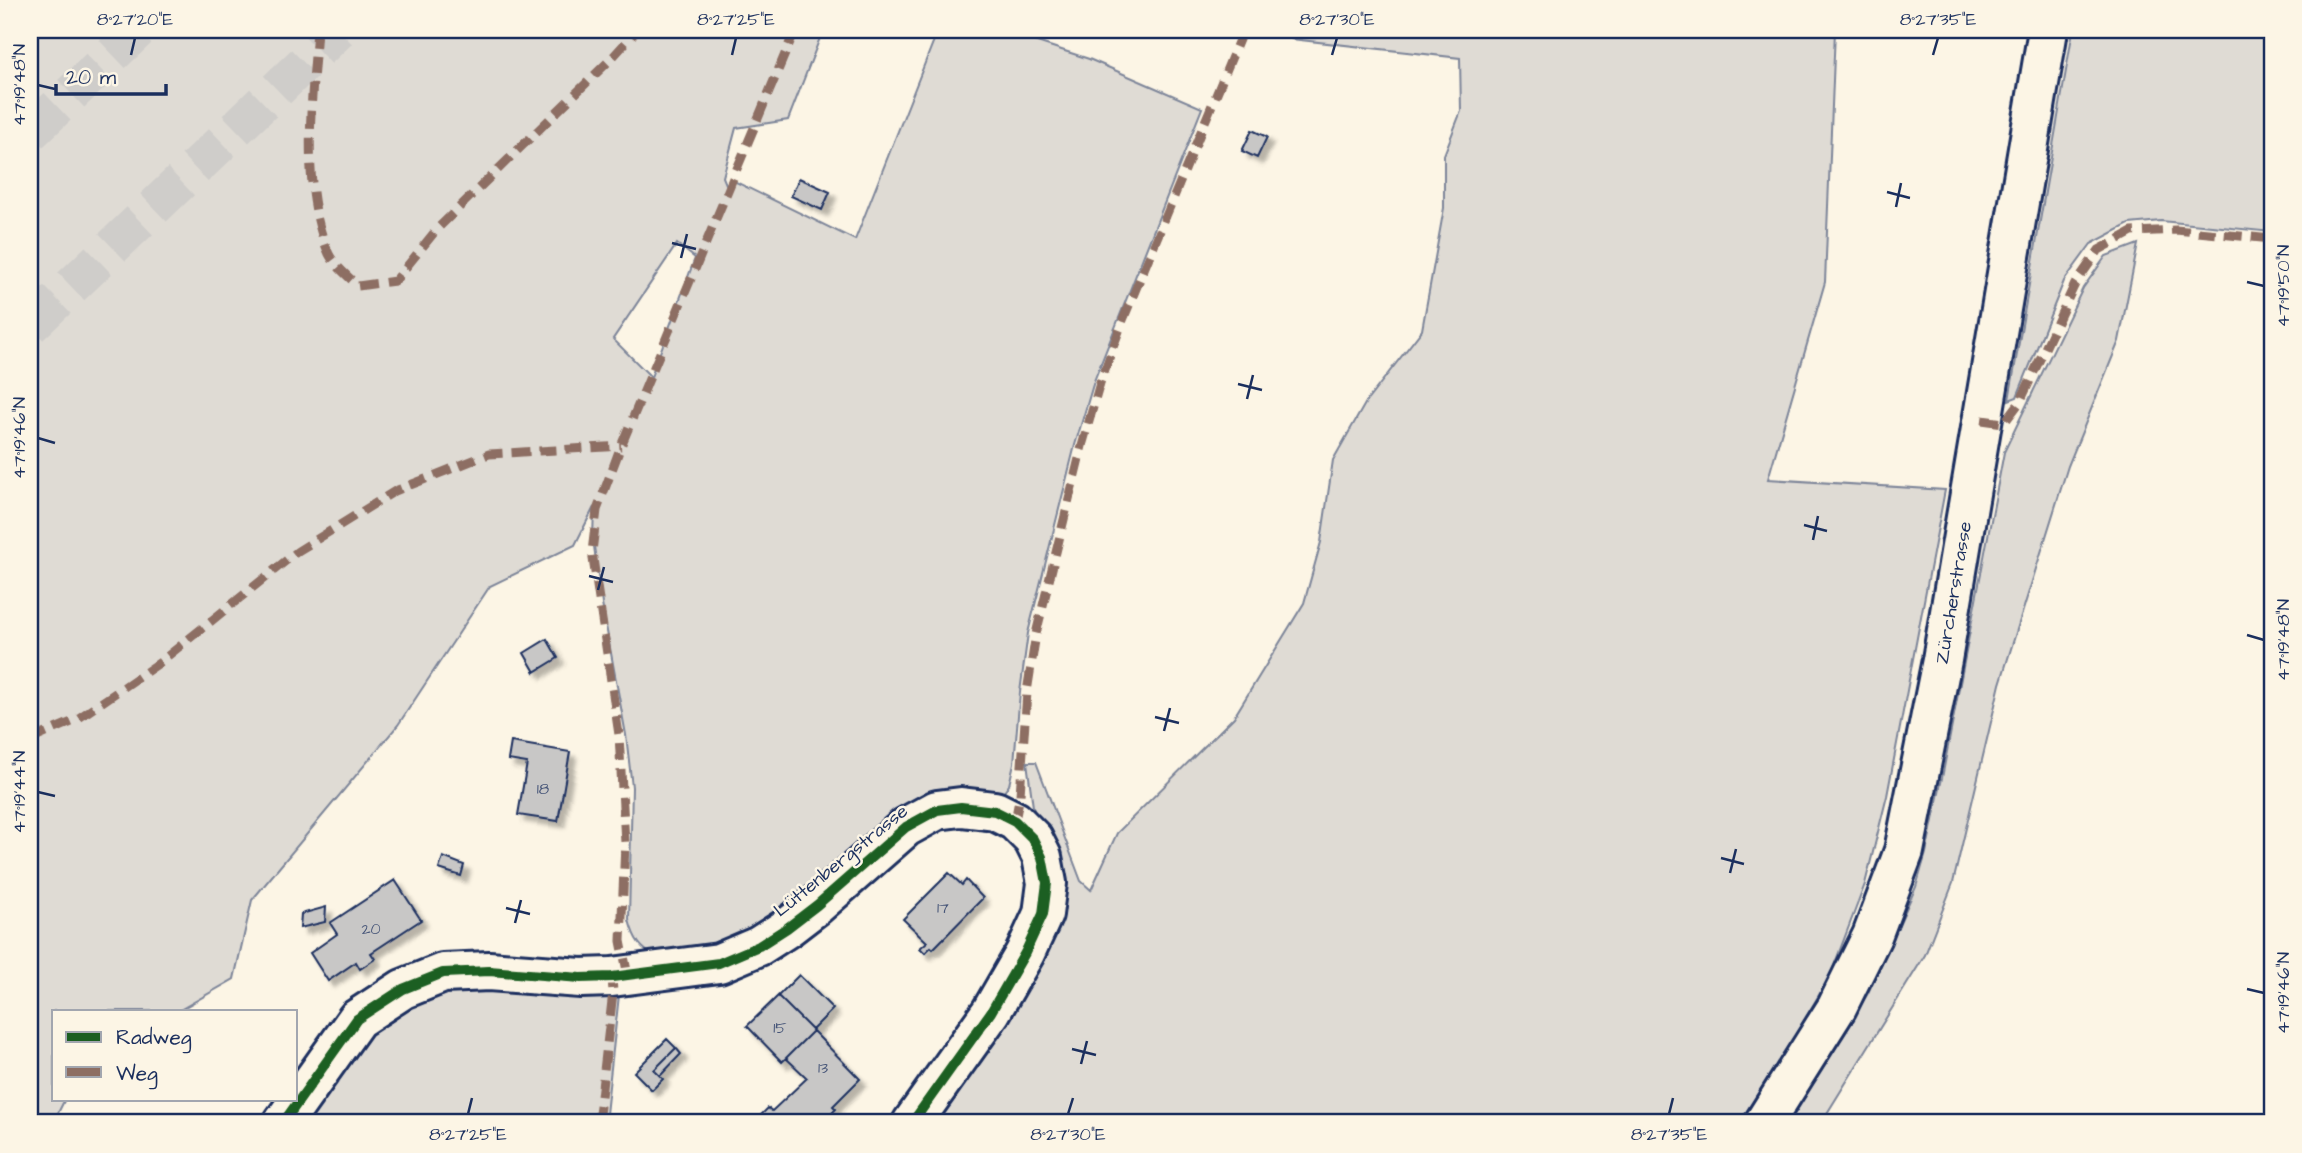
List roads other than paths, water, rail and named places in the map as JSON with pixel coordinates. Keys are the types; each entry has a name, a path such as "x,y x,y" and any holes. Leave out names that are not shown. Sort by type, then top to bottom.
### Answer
{"street":[{"name":"Zürcherstrasse","path":"1764,1123 1837,1007 1872,936 1905,851 1942,660 2048,30"},
{"name":"Lüttenbergstrasse","path":"283,1123 357,1019 402,989 443,973 489,971 581,978 612,977 719,963 759,946 787,928 906,827 937,810 961,807 995,811 1015,821 1033,839 1042,857 1047,883 1043,914 1025,953 991,1012 912,1123"}],"tunnel":[{"path":"30,133 138,30"},
{"path":"30,326 339,30"}]}
